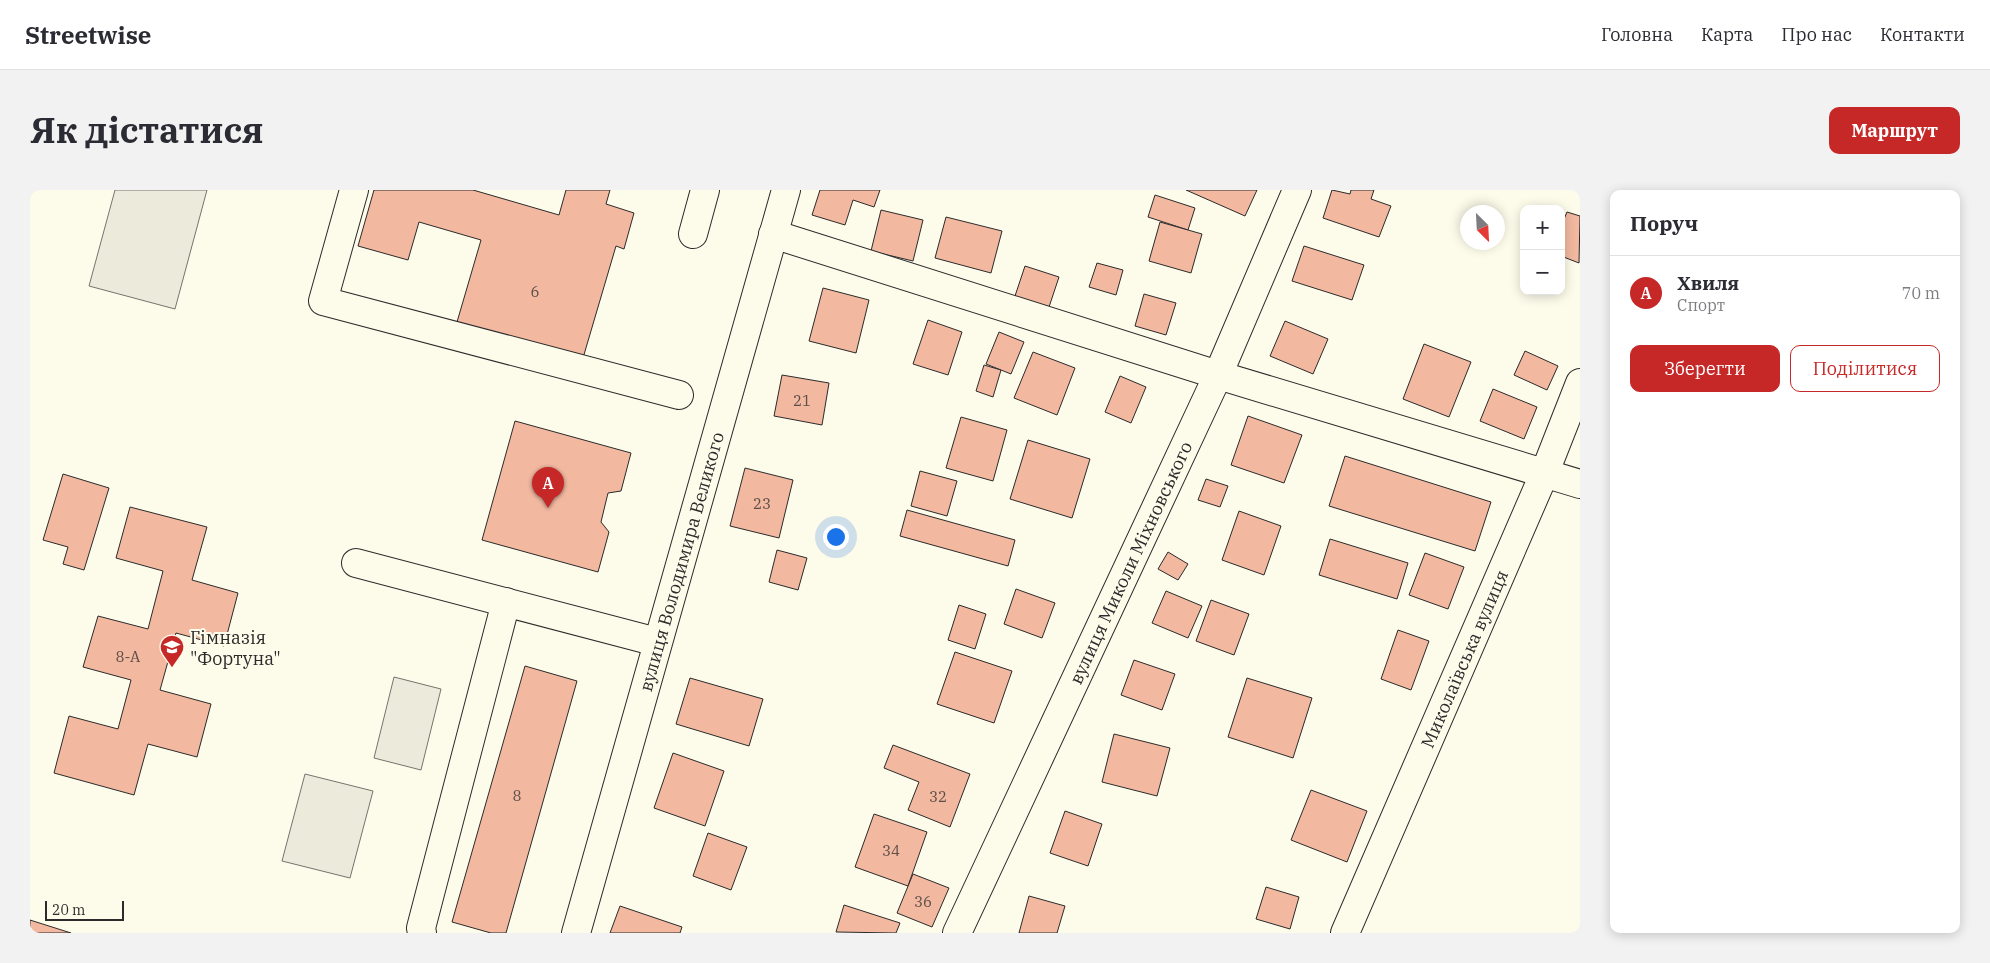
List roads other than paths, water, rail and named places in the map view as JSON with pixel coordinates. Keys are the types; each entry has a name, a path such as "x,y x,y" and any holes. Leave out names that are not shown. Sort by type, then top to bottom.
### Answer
{"street":[{"path":"354,190 323,301 679,395"},
{"path":"693,234 705,190"},
{"name":"вулиця Володимира Великого","path":"576,933 786,190"},
{"name":"вулиця Миколи Міхновського","path":"957,933 1218,375 1297,190"},
{"path":"774,234 1218,375 1580,484"},
{"name":"Миколаївська вулиця","path":"1346,933 1545,472 1580,384"},
{"path":"356,563 658,642"},
{"path":"422,933 421,928 506,602"}],"place":[{"name":"Хвиля","path":"548,508"},
{"name":"Гімназія \"Фортуна\"","path":"172,668"}]}
